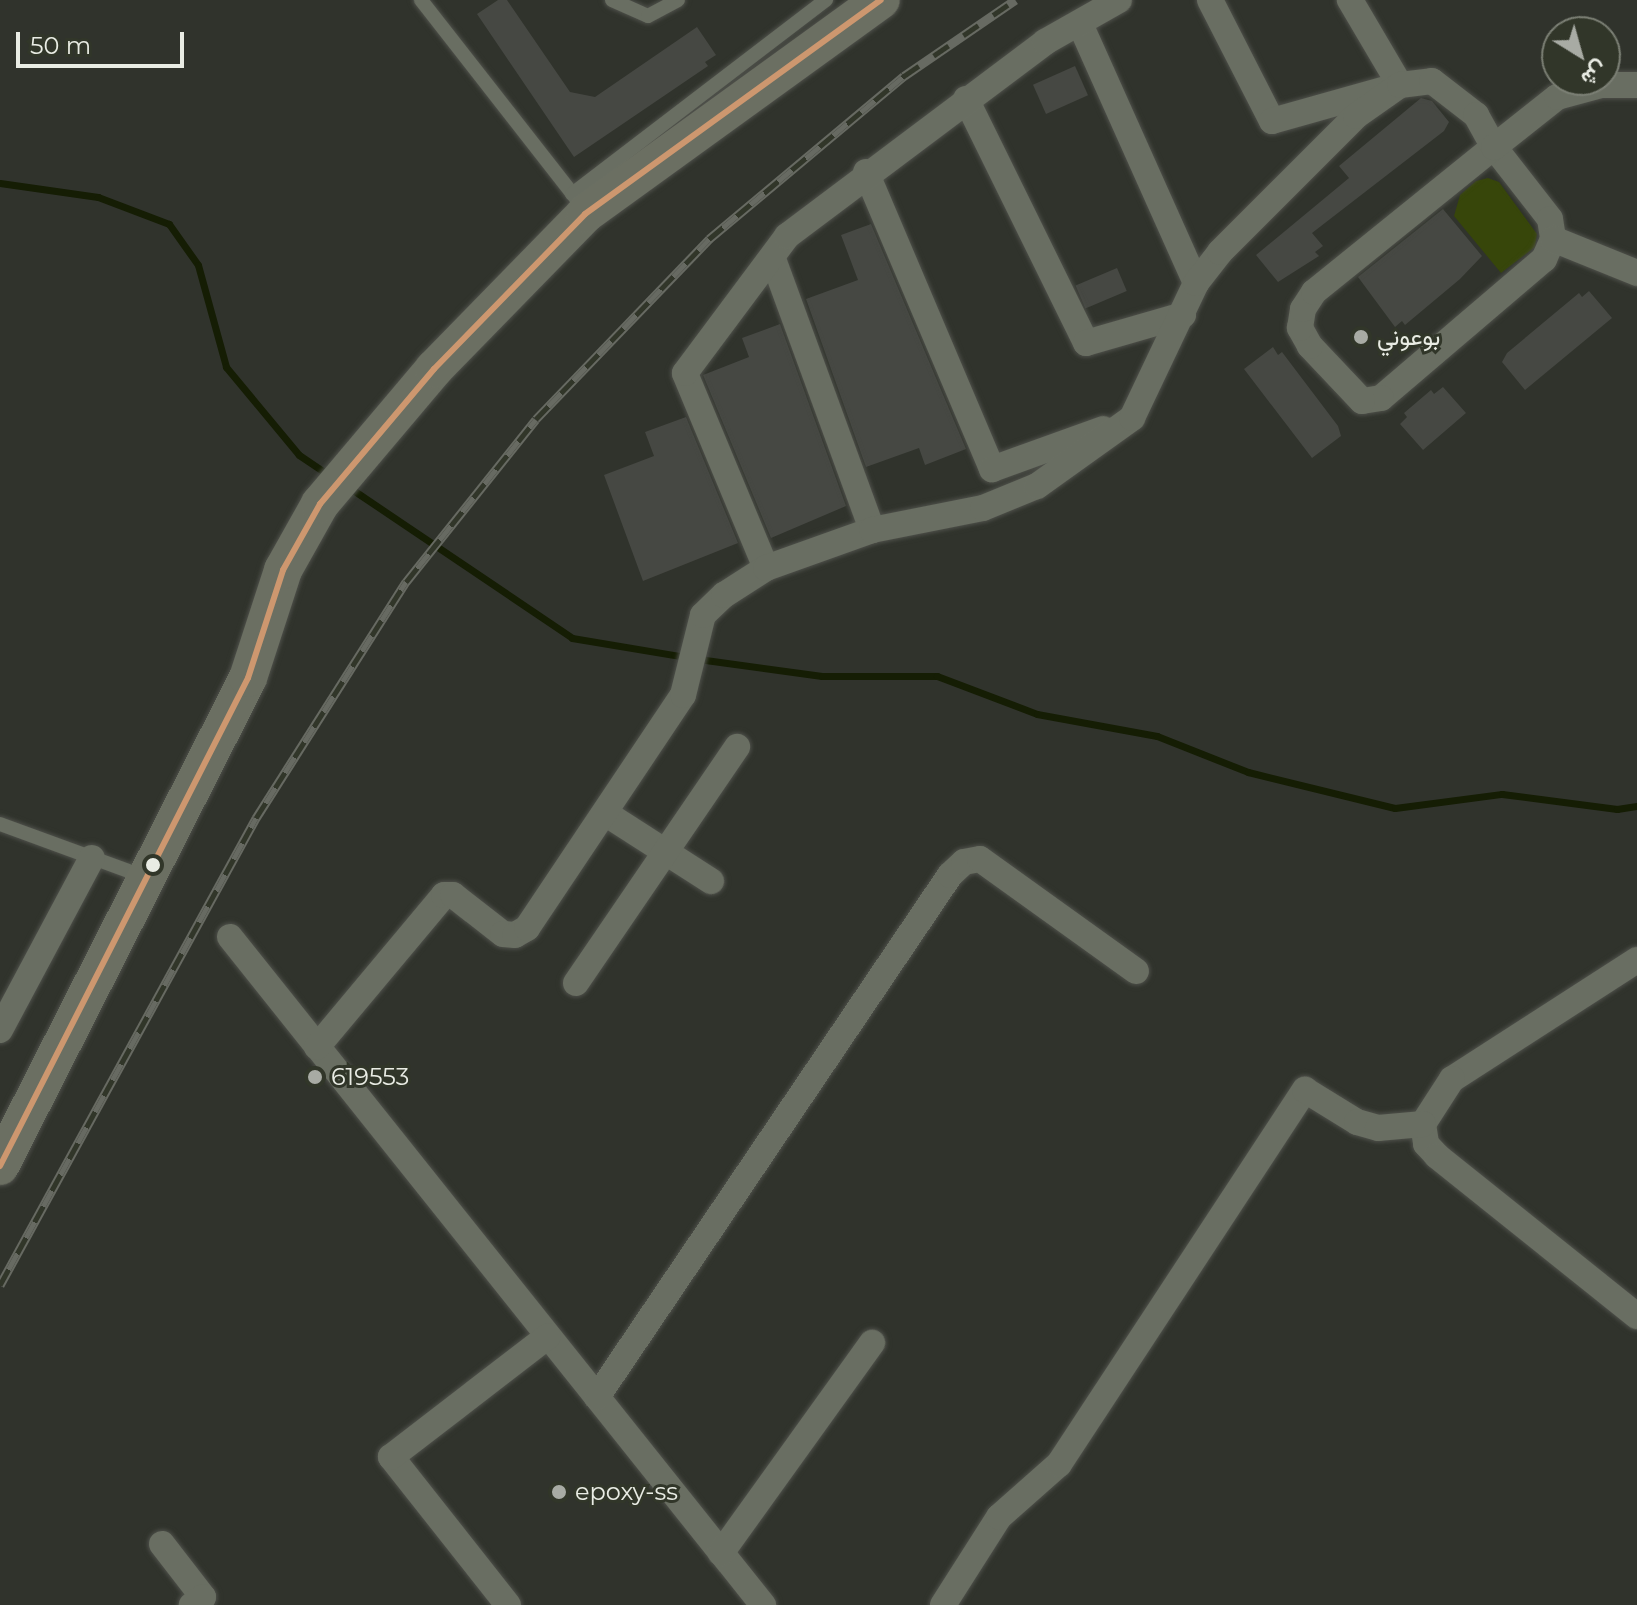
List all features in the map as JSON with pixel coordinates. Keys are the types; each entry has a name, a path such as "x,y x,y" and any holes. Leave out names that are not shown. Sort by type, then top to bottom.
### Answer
{"main road":[{"path":"0,1166 248,678 283,570 320,504 357,457 519,279 580,203 881,0"}],"street":[{"path":"766,568 685,373 773,259 787,236 866,172 1045,42 1081,26 1119,0"},
{"path":"1210,0 1272,121 1400,85 1432,81 1476,115 1494,147 1550,219 1553,239 1544,259 1381,398 1362,401 1348,391 1310,346 1300,328 1314,292 1494,147 1568,93 1601,85 1637,85"},
{"path":"1350,0 1400,85"},
{"path":"1081,26 1196,283"},
{"path":"317,1047 444,895 453,895 503,934 515,935 527,928 683,695 703,615 766,568 872,530 983,508 1037,486 1132,418 1196,283 1297,172 1356,116 1400,85"},
{"path":"966,99 1086,343 1183,315"},
{"path":"866,172 992,469 1132,418"},
{"path":"1553,239 1637,273"},
{"path":"773,259 872,530"},
{"path":"576,983 737,747"},
{"path":"605,813 711,881"},
{"path":"0,1030 92,858"},
{"path":"597,1397 950,875 964,862 980,859 1136,971"},
{"path":"230,937 763,1605"},
{"path":"1637,960 1452,1079 1423,1124 1426,1144 1437,1156 1637,1316"},
{"path":"943,1605 999,1517 1059,1464 1305,1090 1357,1122 1378,1128 1423,1124"},
{"path":"508,1605 391,1457 548,1336"},
{"path":"721,1553 872,1343"},
{"path":"162,1544 203,1597 192,1605"}],"lane":[{"path":"421,0 580,203 826,0"},
{"path":"612,0 648,16 678,0"},
{"path":"0,824 145,877"}],"green space":[{"path":"1488,178 1499,182 1537,234 1535,247 1501,273 1454,216 1460,195 1476,181"}],"building":[{"path":"498,0 507,0 570,92 595,97 697,27 716,55 705,62 708,66 574,157 477,14"},
{"path":"1075,66 1088,95 1046,114 1033,85"},
{"path":"1421,98 1432,101 1449,122 1444,131 1312,233 1323,246 1315,252 1319,256 1278,282 1256,255 1349,178 1339,166"},
{"path":"1443,209 1482,256 1460,279 1405,325 1402,321 1395,327 1358,277"},
{"path":"871,224 966,449 925,465 919,448 866,467 806,299 858,280 841,235"},
{"path":"1117,268 1127,291 1085,309 1076,286"},
{"path":"1589,291 1612,318 1525,390 1502,362 1507,353 1579,293 1582,297"},
{"path":"780,324 846,506 771,538 703,375 749,357 742,338"},
{"path":"1273,347 1278,355 1282,352 1338,426 1341,436 1312,458 1244,369"},
{"path":"1443,387 1466,413 1423,450 1400,424 1407,417 1404,413 1431,390 1434,394"},
{"path":"686,417 738,543 643,581 604,475 654,456 645,432"}],"waterway":[{"path":"0,183 98,197 169,224 198,265 226,367 299,455 329,475"},
{"path":"350,488 572,638 686,657"},
{"path":"698,659 822,676 937,676 1037,714 1157,736 1248,772 1395,808 1502,794 1617,809 1637,806"}],"railway":[{"path":"0,1285 256,818 406,582 536,419 709,239 904,76 1015,0"}],"transit line":[{"path":"0,1166 248,678 283,570 320,504 434,369 585,214 881,0"}],"place":[{"name":"بوعوني","path":"1361,337"},
{"name":"619553","path":"315,1077"},
{"name":"epoxy-ss","path":"559,1492"}]}
